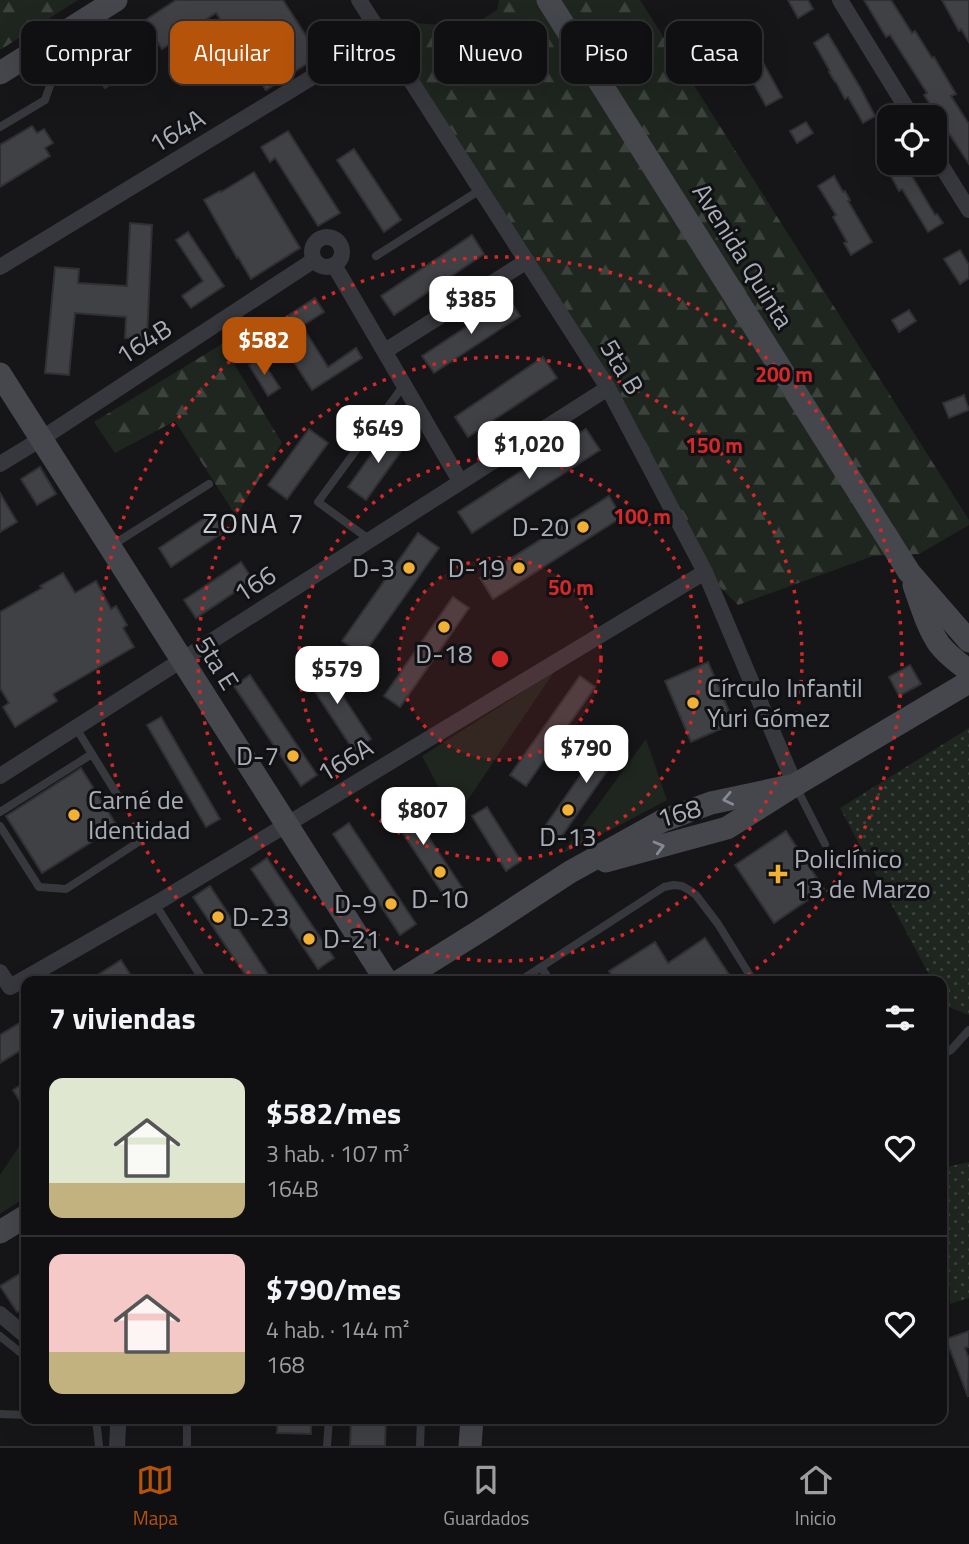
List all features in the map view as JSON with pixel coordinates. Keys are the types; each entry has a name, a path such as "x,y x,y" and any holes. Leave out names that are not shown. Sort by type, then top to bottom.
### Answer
{"street":[{"path":"82,21 116,0"},
{"name":"Avenida Quinta","path":"548,0 909,572 969,641"},
{"path":"840,0 905,105"},
{"name":"5ta B","path":"364,1 373,21"},
{"path":"0,73 21,60"},
{"name":"164A","path":"0,267 308,80"},
{"name":"5ta B","path":"411,84 608,388 705,572 794,785"},
{"path":"947,175 969,210"},
{"path":"329,238 337,242 341,251 339,261 334,265 321,266 314,260 312,254 319,240 329,238"},
{"name":"164B","path":"0,464 314,260"},
{"path":"385,351 527,261"},
{"path":"334,265 460,481"},
{"name":"5ta E","path":"0,374 383,976"},
{"name":"166","path":"0,776 608,388"},
{"name":"166A","path":"31,976 155,904 705,572"},
{"path":"909,572 924,614 938,642 969,671"},
{"path":"944,697 948,674 945,651"},
{"name":"168","path":"408,976 570,872 662,821 711,803 794,785 969,682"},
{"name":"166A","path":"0,972 10,988 21,982"},
{"path":"0,1233 21,1219"},
{"path":"0,1314 21,1332"},
{"path":"117,1446 118,1424"},
{"path":"470,1446 472,1424"}],"lane":[{"path":"0,127 45,100 51,84"},
{"path":"376,256 480,190"},
{"path":"370,540 318,502 404,385"},
{"path":"110,547 209,484"},
{"path":"76,728 118,796"},
{"path":"0,812 92,754"},
{"path":"794,785 825,844"},
{"path":"0,826 39,887 66,889 140,841"},
{"path":"527,976 664,887 674,885 696,895 750,976"},
{"path":"155,904 200,975"},
{"path":"541,967 547,976"},
{"path":"947,1052 969,1030"},
{"path":"0,1336 21,1353"},
{"path":"0,1414 21,1415"},
{"path":"97,1424 99,1446"},
{"path":"187,1424 187,1446"},
{"path":"327,1446 329,1424"},
{"path":"420,1446 421,1424"}],"green space":[{"path":"0,0 78,0 45,21 21,21 21,37 0,50"},
{"path":"499,0 640,0 666,41 666,84 693,84 969,520 969,525 919,554 873,556 738,605 705,572 608,388 411,84 420,84 420,23 434,25 434,84 547,84 547,21 480,21 497,10"},
{"path":"222,344 282,443 236,516 175,421 115,453 94,422"},
{"path":"554,672 455,819 422,756"},
{"path":"969,728 969,1015 947,1006 947,976 930,976 840,808"},
{"path":"646,739 667,800 563,853"},
{"path":"21,1144 21,1200 0,1214 0,1175"},
{"path":"969,1162 969,1298 950,1304 947,1222 947,1167"}],"building":[{"path":"176,0 283,0 308,39 308,63 294,72 294,21 221,21 216,13 204,21 170,21 170,44 162,49 156,40 156,21 144,21"},
{"path":"788,0 808,0 813,9 798,18"},
{"path":"864,0 891,0 912,33 915,31 932,58 934,57 956,94 951,96 969,124 969,164 947,130 947,105 931,105 924,95 927,93 890,35 886,37"},
{"path":"942,0 969,0 969,42 961,29 959,31"},
{"path":"828,34 875,116 863,123 848,97 845,99 814,43"},
{"path":"762,61 782,97 766,106 754,84 762,84"},
{"path":"262,84 275,84 266,90"},
{"path":"806,122 813,133 797,143 790,131"},
{"path":"32,126 37,133 44,129 53,143 45,148 50,156 0,187 0,145"},
{"path":"288,131 340,213 318,226 275,158 270,162 261,147"},
{"path":"354,149 401,220 384,232 337,160"},
{"path":"254,172 300,248 251,279 204,200"},
{"path":"890,175 911,175 935,215 937,214 943,223 928,232 902,189 899,191"},
{"path":"834,176 872,242 851,255 833,217 836,215 818,186"},
{"path":"130,223 152,225 147,339 125,338 126,317 75,313 69,375 45,373 55,267 79,269 78,283 127,286"},
{"path":"188,232 224,286 191,308 182,296 203,281 176,240"},
{"path":"472,235 484,254 394,315 381,296"},
{"path":"960,250 969,265 969,278 960,284 944,259"},
{"path":"315,298 324,312 302,326 328,367 356,348 362,358 312,390 273,330 277,328 275,324"},
{"path":"509,299 520,316 434,373 422,356"},
{"path":"909,310 916,321 899,332 892,320"},
{"path":"260,357 280,388 268,396 249,365"},
{"path":"543,357 557,378 468,437 455,417"},
{"path":"964,395 969,410 949,418 943,403"},
{"path":"309,429 328,443 287,499 268,485"},
{"path":"586,429 600,450 472,533 458,512"},
{"path":"389,430 407,443 366,500 348,487"},
{"path":"40,467 56,494 37,505 21,479"},
{"path":"0,493 17,522 0,532"},
{"path":"609,496 622,517 493,599 480,578"},
{"path":"212,513 225,531 171,567 159,548"},
{"path":"418,533 439,548 363,655 342,641"},
{"path":"241,562 253,580 196,618 184,600"},
{"path":"63,573 75,593 96,581 111,609 116,606 127,625 123,628 134,647 53,694 57,701 15,727 3,707 9,703 0,688 0,612"},
{"path":"453,597 469,608 400,707 384,696"},
{"path":"319,660 371,739 354,751 302,672"},
{"path":"708,662 734,723 691,742 665,681"},
{"path":"910,665 921,684 899,696 889,677"},
{"path":"250,675 317,775 301,786 234,686"},
{"path":"580,676 595,687 526,786 510,775"},
{"path":"161,717 220,819 206,827 147,725"},
{"path":"612,730 628,741 559,840 543,829"},
{"path":"81,768 117,826 42,873 6,816"},
{"path":"398,791 465,892 449,903 382,802"},
{"path":"487,807 521,861 506,871 472,816"},
{"path":"349,823 416,924 400,935 333,834"},
{"name":"Policlínico 13 de Marzo","path":"786,831 824,889 774,923 735,865"},
{"path":"267,858 334,958 318,969 251,869"},
{"path":"210,886 269,976 246,976 193,897"},
{"path":"705,938 730,976 612,976 609,971 655,942 668,963"},
{"path":"121,960 131,976 96,976"},
{"path":"21,1022 21,1050 0,1063 0,1035"},
{"path":"21,1085 21,1103 13,1090"},
{"path":"21,1273 21,1310 17,1312 0,1286"},
{"path":"969,1331 969,1347 965,1348 969,1359 968,1397 947,1342 947,1339"},
{"path":"278,1424 311,1424 311,1434 277,1433"},
{"path":"351,1424 386,1424 385,1446 350,1446"}],"place":[{"name":"D-20","path":"583,527"},
{"name":"D-3","path":"409,568"},
{"name":"D-19","path":"519,568"},
{"name":"D-18","path":"444,627"},
{"name":"Círculo Infantil Yuri Gómez","path":"693,703"},
{"name":"D-7","path":"293,756"},
{"name":"D-13","path":"568,810"},
{"name":"Carné de Identidad","path":"74,815"},
{"name":"D-10","path":"440,872"},
{"name":"Policlínico 13 de Marzo","path":"778,874"},
{"name":"D-9","path":"391,904"},
{"name":"D-23","path":"218,917"},
{"name":"D-21","path":"309,939"}],"district":[{"name":"ZONA 7","path":"254,523"}]}
